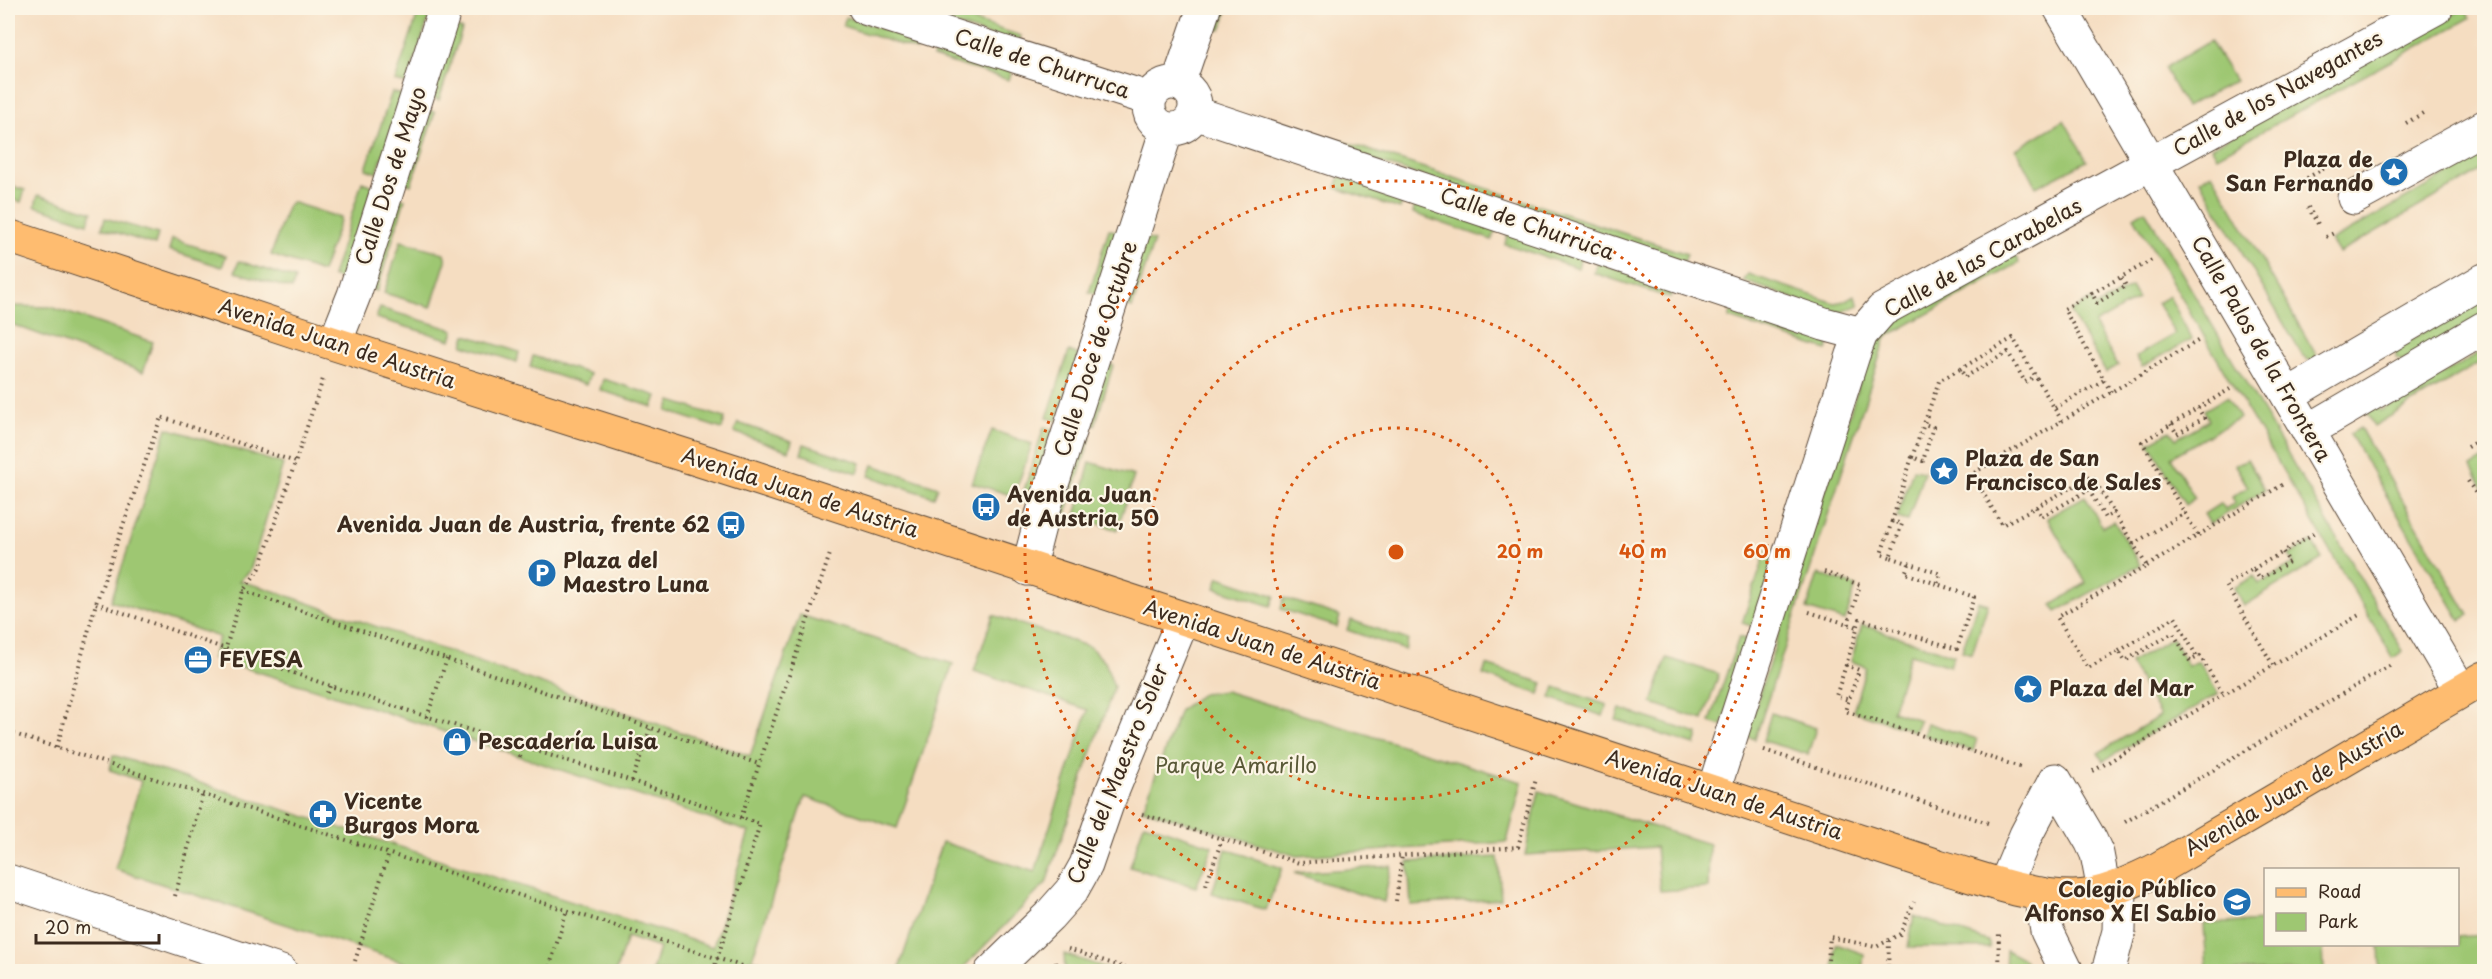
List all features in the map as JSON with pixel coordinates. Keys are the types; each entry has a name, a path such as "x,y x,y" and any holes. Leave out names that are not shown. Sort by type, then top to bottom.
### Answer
{"main road":[{"name":"Avenida Juan de Austria","path":"8,237 728,469 1938,866 2041,894 2075,897 2112,889 2156,870 2473,684"}],"street":[{"name":"Calle Dos de Mayo","path":"335,343 354,295 445,8"},
{"name":"Calle de Churruca","path":"865,8 1164,92"},
{"path":"1181,121 1159,125 1149,109 1164,92 1204,8"},
{"name":"Calle Palos de la Frontera","path":"2060,8 2308,431 2473,684"},
{"name":"Calle de los Navegantes","path":"2152,164 2436,8"},
{"name":"Calle de Churruca","path":"1181,121 1861,334"},
{"name":"Calle Doce de Octubre","path":"1028,569 1042,515 1181,121"},
{"path":"2354,198 2484,127"},
{"name":"Calle de las Carabelas","path":"1713,792 1861,334 1882,310 2152,164"},
{"path":"2288,394 2484,280"},
{"path":"2308,431 2484,328"},
{"name":"Calle del Maestro Soler","path":"991,972 1050,916 1072,890 1086,865 1107,804 1183,619"},
{"path":"2006,885 2026,835 2055,780 2094,847 2112,889 2119,931 2108,972"},
{"path":"8,880 281,972"},
{"path":"2041,894 2047,931 2067,972"}],"path":[{"path":"2414,118 2423,113"},
{"path":"2307,178 2328,166"},
{"path":"2308,207 2318,224"},
{"path":"2111,392 2064,309 2154,259"},
{"path":"2092,293 2097,303 2126,286 2121,277"},
{"path":"1937,584 1941,574 1881,554 1939,381 2013,338 2062,421"},
{"path":"2147,566 2092,476 2002,525 1972,474 2201,339"},
{"path":"225,651 243,591 260,568 335,343"},
{"path":"1960,369 1965,377 2008,352 2025,382 2036,376"},
{"path":"2055,408 2104,380"},
{"path":"2198,535 2142,442 2230,389"},
{"path":"2171,424 2177,434 2204,418 2198,408"},
{"path":"57,747 96,603 161,417 296,462"},
{"path":"1912,457 1923,461 1934,427 1924,424"},
{"path":"2467,447 2484,436"},
{"path":"2468,481 2483,505"},
{"path":"2223,694 2200,656 2197,657 2175,617 2088,668 2057,617 2285,483"},
{"path":"2036,507 2041,516 2089,490 2105,518 2114,513"},
{"path":"2133,544 2185,513"},
{"path":"1890,557 1902,524 1892,521"},
{"path":"2273,665 2226,585 2314,532"},
{"path":"741,818 831,551"},
{"path":"2253,569 2260,579 2289,562 2283,552"},
{"path":"1849,700 1836,696 1860,619 1957,649 1974,597 1905,573 1909,564"},
{"path":"1814,568 1860,585 1848,624"},
{"path":"243,591 759,764"},
{"path":"96,603 225,651 330,686 522,748 632,780 760,824 713,972"},
{"path":"1801,609 1857,627"},
{"path":"2088,774 2361,614"},
{"path":"2119,651 2125,661 2173,633 2190,661 2197,657"},
{"path":"427,717 447,659"},
{"path":"1846,665 1859,670 1845,711 2026,769"},
{"path":"2118,826 2391,665"},
{"path":"327,693 330,686"},
{"path":"632,780 650,729"},
{"path":"8,732 760,972"},
{"path":"1756,747 1970,817"},
{"path":"520,757 522,748"},
{"path":"1107,804 1299,863 1518,847 1536,779"},
{"path":"173,901 203,793"},
{"path":"285,820 288,812"},
{"path":"1206,885 1222,839"},
{"path":"355,961 389,853"},
{"path":"1396,901 1401,855"},
{"path":"481,882 483,874"},
{"path":"1827,972 1830,937 1876,947 1900,934 1914,902"},
{"path":"548,972 567,910"},
{"path":"1998,972 1999,930"},
{"path":"1888,972 1889,940"},
{"path":"1062,947 1138,972"}],"green space":[{"path":"420,8 432,8 407,84 395,81"},
{"path":"1219,8 1228,8 1221,30 1212,28"},
{"path":"2465,8 2470,18 2217,156 2211,147"},
{"path":"944,11 1021,36 1018,45 941,20"},
{"path":"846,17 920,41 917,50 843,26"},
{"path":"452,26 462,29 439,100 429,97"},
{"path":"2210,41 2235,81 2186,107 2164,68"},
{"path":"936,47 1012,70 1009,80 933,57"},
{"path":"392,92 403,95 377,173 366,169"},
{"path":"425,109 435,112 411,185 401,181"},
{"path":"2064,120 2087,161 2036,187 2016,149"},
{"path":"1338,140 1507,195 1504,203 1335,148"},
{"path":"2484,154 2484,169 2339,253 2331,241"},
{"path":"2212,173 2319,360 2308,360 2302,355 2200,180"},
{"path":"1340,176 1404,197 1400,209 1336,188"},
{"path":"362,182 373,186 343,280 332,276"},
{"path":"8,185 25,190 21,202 8,198"},
{"path":"38,195 92,212 88,223 35,206"},
{"path":"396,196 405,199 377,291 367,288"},
{"path":"1522,200 1687,254 1684,262 1519,208"},
{"path":"291,202 341,218 322,272 271,255 287,207"},
{"path":"1416,202 1496,229 1492,240 1413,213"},
{"path":"2145,210 2403,651 2393,658 2134,217"},
{"path":"105,218 158,234 155,245 102,228"},
{"path":"1109,229 1118,232 1098,295 1089,292"},
{"path":"1508,232 1581,256 1578,268 1505,244"},
{"path":"1144,238 1154,241 1132,308 1122,305"},
{"path":"172,239 226,256 222,267 169,250"},
{"path":"401,241 444,253 446,261 431,307 384,293"},
{"path":"2013,252 2019,263 1886,337 1755,739 1746,736 1871,347 1879,331"},
{"path":"239,261 295,279 292,289 235,272"},
{"path":"1598,262 1673,288 1670,298 1594,273"},
{"path":"1748,274 1835,303 1854,295 1859,305 1842,312 1832,312 1744,281"},
{"path":"2131,287 2138,299 2094,324 2118,365 2106,373 2070,312 2091,300 2096,307"},
{"path":"2169,296 2192,339 2142,367 2136,356 2175,334 2157,303"},
{"path":"2484,297 2484,315 2402,361 2396,358 2396,351 2400,346"},
{"path":"8,306 51,307 153,342 143,372 8,323"},
{"path":"1733,306 1831,338 1827,350 1729,318"},
{"path":"380,308 454,330 451,340 376,318"},
{"path":"466,335 519,352 517,362 463,345"},
{"path":"2484,350 2484,360 2374,426 2364,409 2375,403 2380,411"},
{"path":"1069,351 1079,355 1057,421 1047,418"},
{"path":"533,356 590,374 586,385 530,367"},
{"path":"1103,363 1113,365 1095,425 1085,422"},
{"path":"603,379 657,396 653,407 600,390"},
{"path":"2227,397 2239,418 2171,457 2195,498 2185,505 2149,443 2170,431 2176,439 2209,420 2204,410"},
{"path":"671,401 725,418 722,429 667,411"},
{"path":"738,423 792,441 789,451 734,432"},
{"path":"1044,427 1054,430 1031,503 1021,500"},
{"path":"167,428 283,464 250,571 239,581 265,588 750,756 800,615 953,664 897,828 805,797 752,959 789,971 652,971 659,948 627,937 616,971 430,971 115,869 141,781 110,770 113,755 713,947 749,832 327,693 212,658 219,637 111,601"},
{"path":"2360,428 2469,615 2460,620 2350,434"},
{"path":"992,430 1032,444 1014,496 972,483"},
{"path":"1080,434 1091,437 1066,514 1055,511"},
{"path":"804,444 861,463 858,473 801,454"},
{"path":"2247,459 2265,490 2210,524 2204,514 2221,503 2225,509 2235,503 2232,497 2248,487 2235,465"},
{"path":"2484,459 2484,490 2471,467"},
{"path":"1090,462 1134,476 1117,530 1076,516"},
{"path":"873,465 938,487 934,497 869,476"},
{"path":"1913,469 1924,471 1908,521 1897,518"},
{"path":"2085,496 2102,527 2114,521 2140,565 2056,612 2052,605 2086,583 2047,518"},
{"path":"2312,542 2322,559 2244,606 2234,588 2254,576 2259,584 2294,563 2289,555"},
{"path":"1767,549 1780,553 1755,627 1742,623"},
{"path":"1818,574 1856,586 1845,621 1807,609"},
{"path":"1219,577 1275,596 1271,606 1215,588"},
{"path":"1284,598 1340,616 1337,627 1281,609"},
{"path":"1978,601 1988,604 1972,654 1962,651"},
{"path":"993,615 1090,647 1105,662 1114,687 1046,883 960,971 898,971 942,842 1035,872 1088,710 974,671"},
{"path":"1351,620 1408,640 1405,650 1347,630"},
{"path":"1862,625 1954,655 1950,666 1910,654 1892,711 1920,720 1914,731 1853,711 1866,667 1851,661"},
{"path":"1739,637 1751,641 1722,726 1710,722"},
{"path":"2172,638 2188,666 2199,661 2218,694 2103,761 2098,753 2160,716 2130,663"},
{"path":"1667,658 1719,674 1703,720 1652,703"},
{"path":"1486,665 1543,683 1539,694 1483,675"},
{"path":"1555,687 1607,705 1603,716 1551,698"},
{"name":"Parque Amarillo","path":"1225,691 1522,782 1507,842 1297,856 1143,809 1180,710 1202,694"},
{"path":"1620,709 1698,734 1695,745 1616,720"},
{"path":"1771,713 1816,728 1808,754 1763,741"},
{"path":"1927,723 1977,739 1973,751 1923,735"},
{"path":"1539,791 1709,844 1708,888 1660,891 1656,847 1525,855"},
{"path":"1144,823 1213,846 1196,887 1130,867"},
{"path":"1226,849 1282,868 1266,910 1212,893"},
{"path":"1498,857 1501,899 1411,905 1408,862"},
{"path":"1391,866 1384,902 1294,873"},
{"path":"1914,916 1988,941 1990,948 1908,947"},
{"path":"2264,921 2264,946 2323,946 2324,971 2207,971 2204,924"},
{"path":"2484,935 2484,971 2380,971 2379,946 2459,946 2459,937"},
{"path":"1836,944 1864,954 1862,971 1833,971"},
{"path":"2006,950 2023,959 2031,971 2005,971"},
{"path":"1064,954 1115,971 1065,971"}],"place":[{"name":"Plaza de San Fernando","path":"2394,172"},
{"name":"Plaza de San Francisco de Sales","path":"1944,471"},
{"name":"Avenida Juan de Austria, 50","path":"986,507"},
{"name":"Avenida Juan de Austria, frente 62","path":"731,525"},
{"name":"Plaza del Maestro Luna","path":"542,573"},
{"name":"FEVESA","path":"198,660"},
{"name":"Plaza del Mar","path":"2028,689"},
{"name":"Pescadería Luisa","path":"457,742"},
{"name":"Vicente Burgos Mora","path":"323,814"},
{"name":"Colegio Público Alfonso X El Sabio","path":"2237,902"}]}
